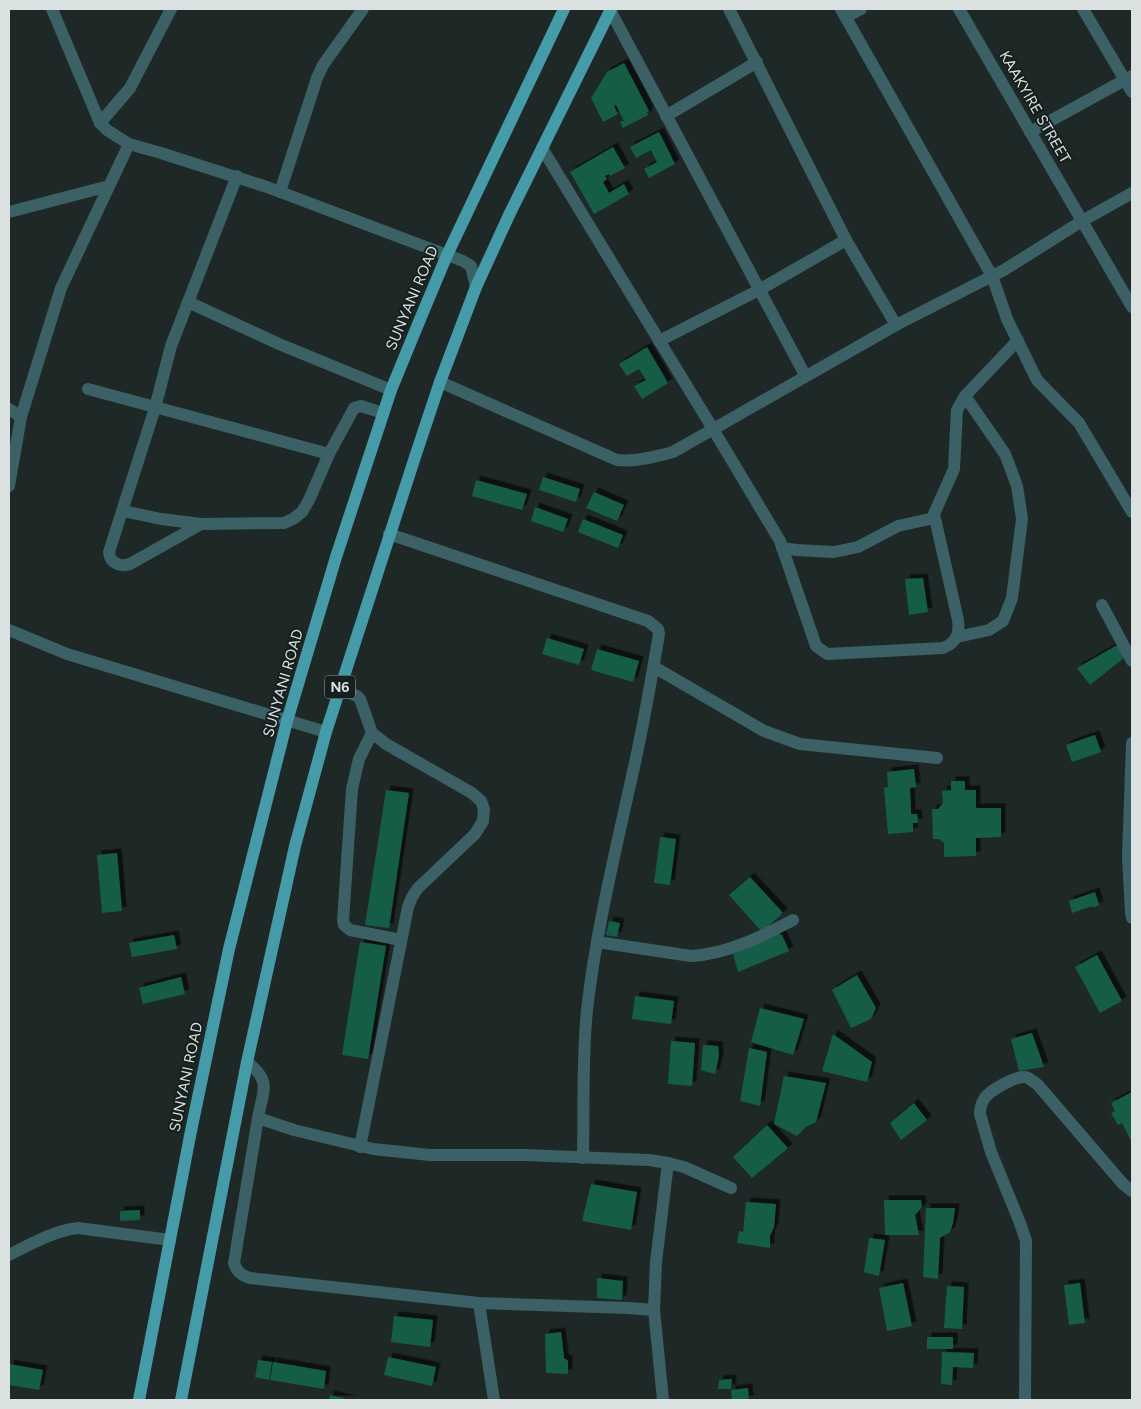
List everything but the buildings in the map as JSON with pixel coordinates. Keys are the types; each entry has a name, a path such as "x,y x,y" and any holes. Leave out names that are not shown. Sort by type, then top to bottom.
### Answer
{"main road":[{"name":"SUNYANI ROAD","path":"139,1400 191,1131 229,949 287,721 336,557 391,390 447,255 564,9"},
{"name":"N6","path":"180,1400 247,1062 295,846 326,732 440,382 476,287 610,9"}],"street":[{"path":"52,9 100,123 107,130 129,144 237,176 463,261 471,266 476,287"},
{"path":"100,123 130,88 171,9"},
{"path":"280,192 317,78 323,65 363,9"},
{"path":"610,9 805,375"},
{"path":"729,9 846,240 896,325"},
{"path":"861,9 844,13 992,276 1007,319 1037,380 1079,423 1132,512"},
{"name":"KAAKYIRE STREET","path":"959,9 1132,307"},
{"path":"1083,9 1129,78 1132,92"},
{"path":"666,116 757,62"},
{"path":"1030,132 1129,78"},
{"path":"9,486 22,417 66,276 129,144"},
{"path":"542,148 713,429 782,548 816,646 828,654 943,648 950,645 957,637 959,629 958,620 934,518 954,469 958,410 965,396 1018,340"},
{"path":"201,524 130,564 124,566 113,562 109,556 155,408 171,346 237,176"},
{"path":"9,212 109,186"},
{"path":"440,382 617,460 625,461 666,454 896,325 992,276 1132,193"},
{"path":"659,341 759,290 846,240"},
{"path":"188,302 279,344 391,390"},
{"path":"88,389 329,454"},
{"path":"957,637 989,630 1003,621 1012,598 1022,519 1018,486 1004,454 965,396"},
{"path":"123,511 161,519 201,524 284,523 302,512 310,500 329,454 354,408 361,406 384,413"},
{"path":"9,409 22,417"},
{"path":"782,548 834,552 858,547 898,526 934,518"},
{"path":"389,534 648,621 658,629 659,634 654,668 597,942 587,1011 583,1158"},
{"path":"1102,605 1132,661"},
{"path":"9,630 67,654 326,732"},
{"path":"654,668 764,731 780,738 800,744 937,758"},
{"path":"340,689 360,699 372,733 386,744 472,793 481,801 484,809 483,821 475,834 418,888 408,907 360,1147"},
{"path":"372,733 359,759 352,789 343,920 344,925 350,930 401,940"},
{"path":"1132,743 1128,857 1132,918"},
{"path":"597,942 701,956 751,941 793,920"},
{"path":"247,1062 259,1071 264,1082 234,1264 236,1270 241,1275 250,1278 479,1303 654,1310"},
{"path":"1025,1400 1026,1241 991,1152 980,1114 983,1100 989,1093 1015,1078 1024,1077 1031,1080 1038,1085 1123,1184 1132,1191"},
{"path":"258,1118 294,1130 360,1147 430,1155 668,1162 731,1188"},
{"path":"663,1400 654,1310 656,1262 668,1162"},
{"path":"9,1255 50,1234 78,1228 170,1240"},
{"path":"479,1303 494,1400"}]}
